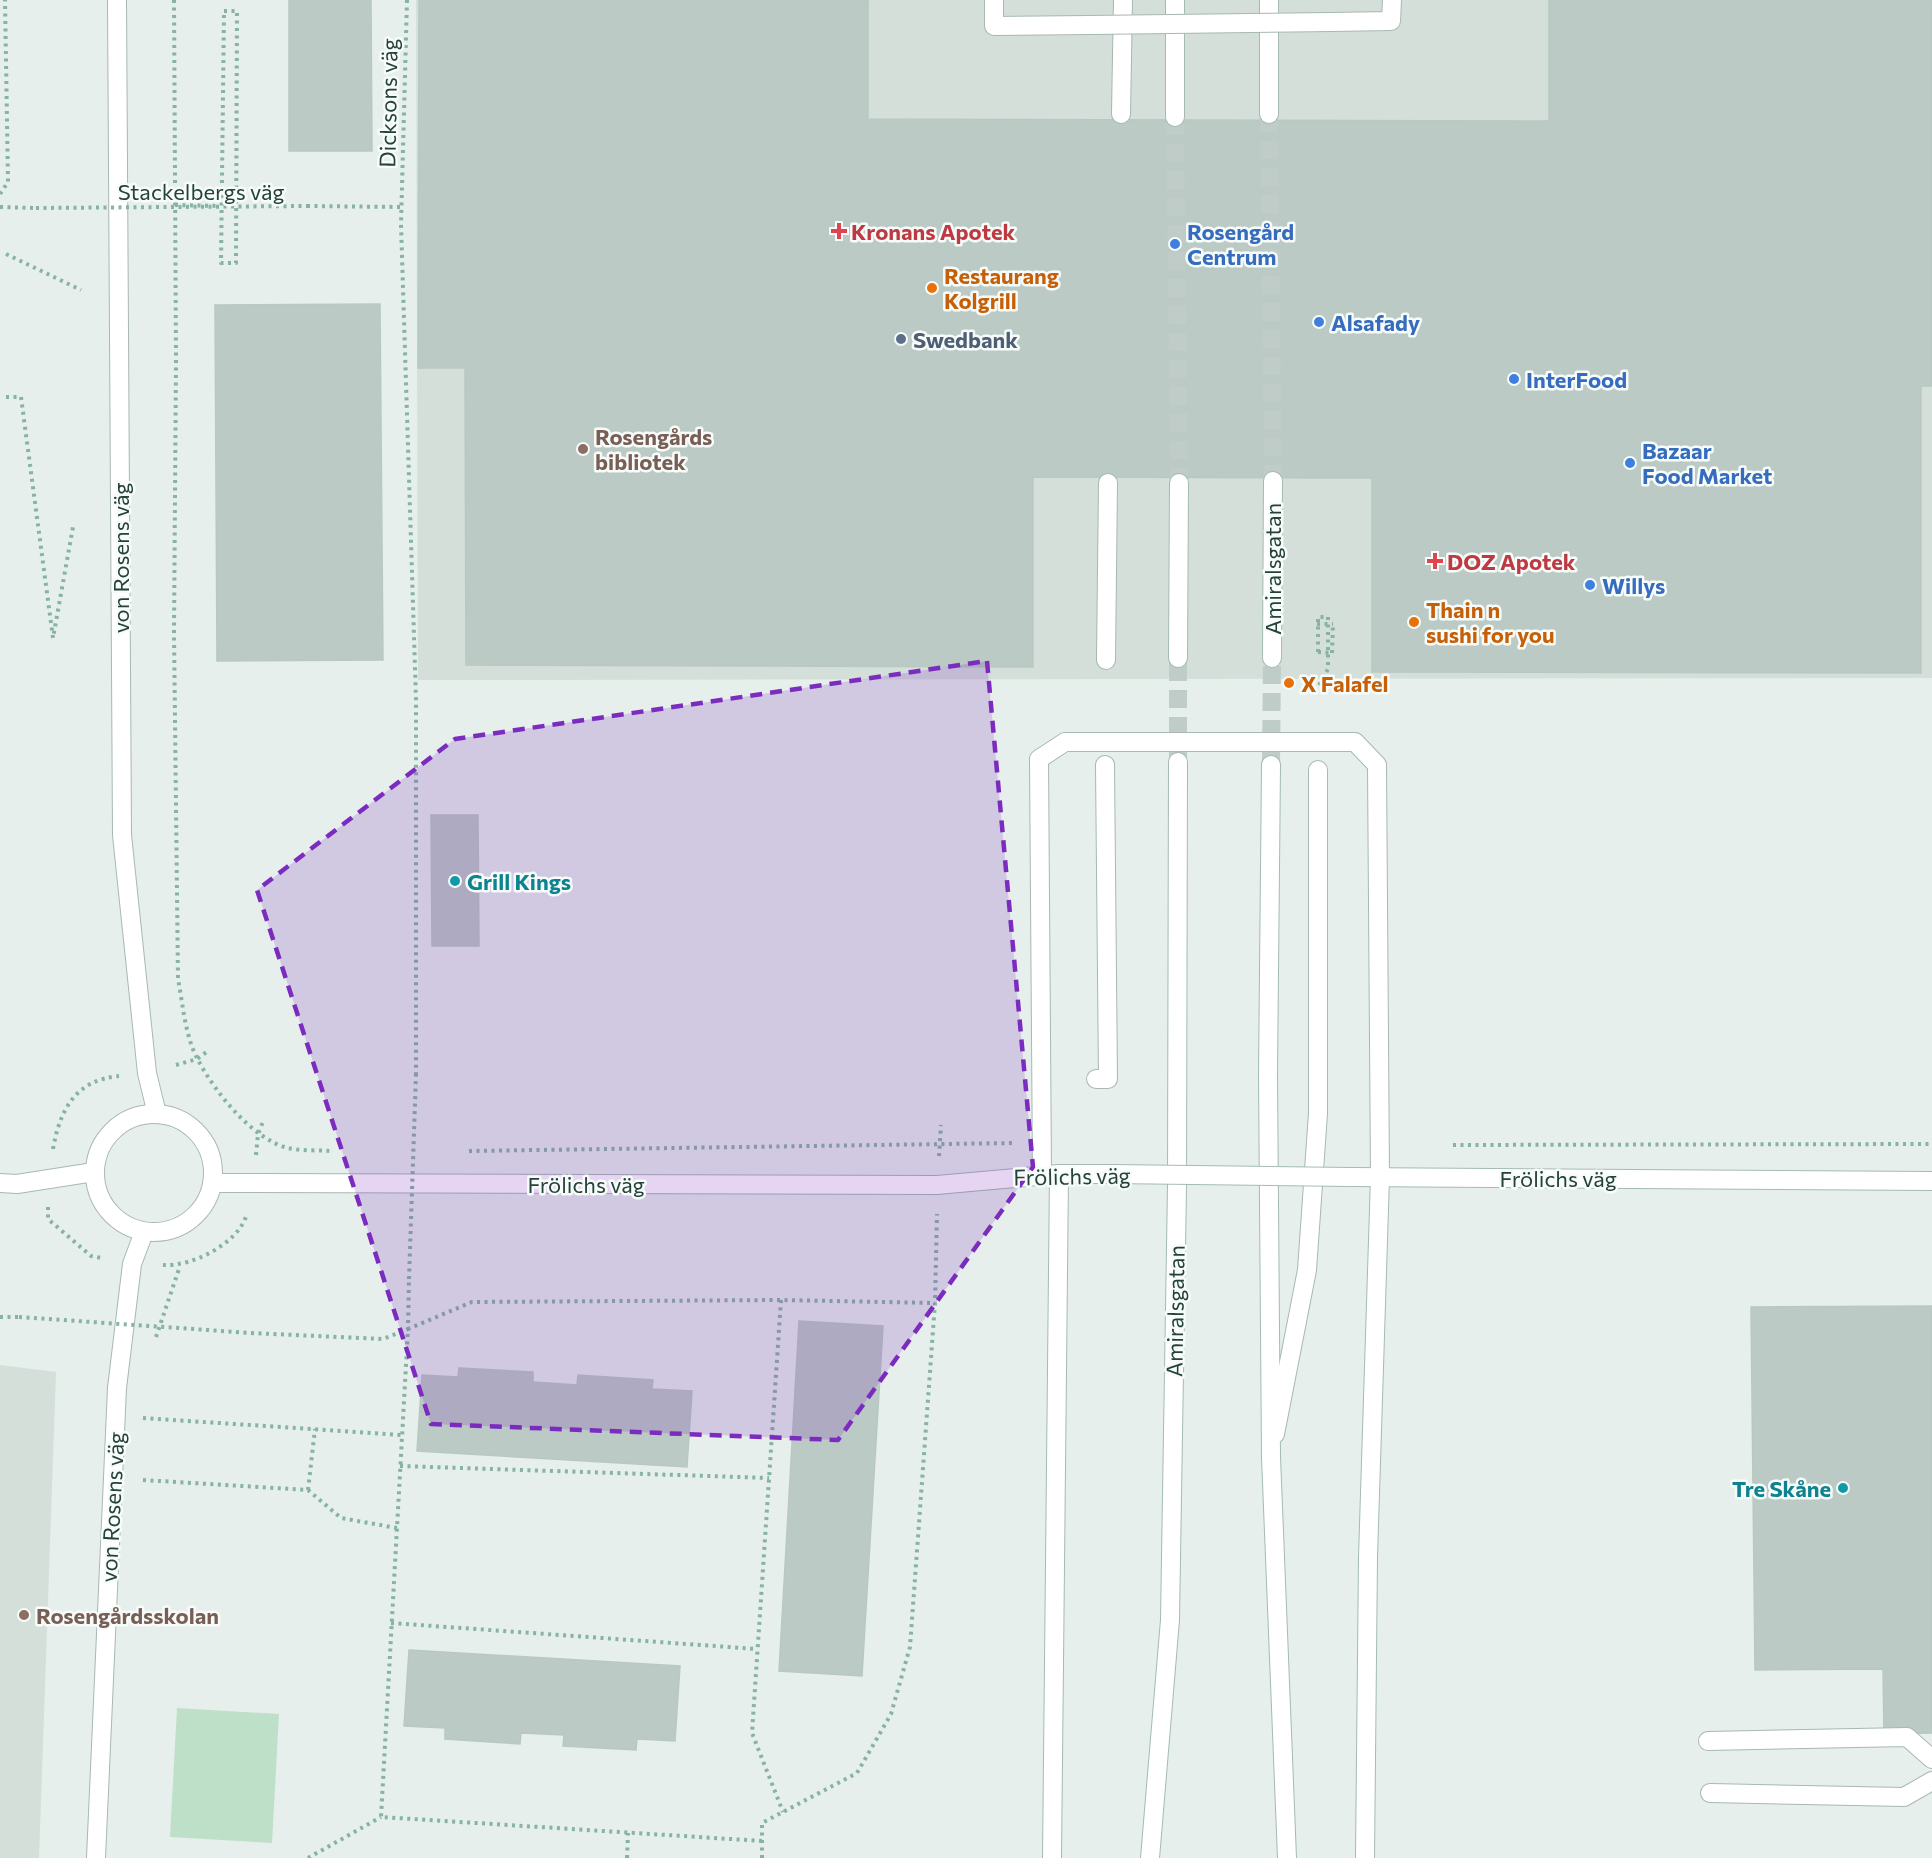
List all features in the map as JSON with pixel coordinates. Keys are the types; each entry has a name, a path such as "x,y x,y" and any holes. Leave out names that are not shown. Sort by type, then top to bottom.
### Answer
{"main road":[{"name":"von Rosens väg","path":"117,0 122,835 147,1073 157,1113"},
{"path":"994,0 993,26 1392,21 1392,0"},
{"path":"1121,114 1123,0"},
{"path":"1175,0 1175,117"},
{"path":"1269,0 1269,114"},
{"name":"Amiralsgatan","path":"1272,658 1273,481"},
{"path":"1106,660 1108,483"},
{"path":"1178,658 1179,483"},
{"path":"1052,1858 1050,1174 1041,1142 1039,759 1065,742 1355,742 1377,765 1380,1177 1368,1557 1365,1858"},
{"name":"Amiralsgatan","path":"1150,1858 1170,1620 1178,1186 1178,762"},
{"path":"1095,1079 1108,1079 1105,765"},
{"path":"1271,765 1268,1075 1271,1457 1287,1858"},
{"path":"1271,1457 1307,1270 1316,1136 1318,770"},
{"path":"157,1113 193,1129 206,1144 213,1163 212,1183 204,1205 188,1221 167,1230 144,1232 125,1224 109,1211 98,1193 94,1172 98,1153 107,1136 121,1123 138,1116 157,1113"},
{"path":"0,1183 94,1172"},
{"name":"Frölichs väg","path":"212,1183 938,1185 1050,1174 1932,1181"},
{"name":"von Rosens väg","path":"96,1858 117,1388 132,1264 144,1232"},
{"path":"1708,1741 1907,1737 1932,1760"},
{"path":"1710,1793 1904,1797 1932,1780"}],"path":[{"path":"0,194 8,182 5,0"},
{"path":"174,0 174,633 178,979 188,1029 197,1059 230,1104 258,1134 288,1148 334,1151"},
{"name":"Dicksons väg","path":"381,1818 408,1329 416,1074 416,700 402,207 407,0"},
{"path":"224,11 237,11 236,263 221,263 220,206 224,11"},
{"path":"175,206 220,206"},
{"name":"Stackelbergs väg","path":"0,207 402,207"},
{"path":"6,254 81,290"},
{"path":"6,397 21,397 53,638 73,527"},
{"path":"1316,659 1317,624 1325,624 1333,624 1332,653 1318,652 1318,643 1318,633 1318,624 1318,617 1328,617 1328,669 1318,687"},
{"path":"208,1051 197,1059 147,1073 109,1077 81,1088 58,1120 47,1179 48,1219 91,1256 132,1264 180,1266 220,1247 244,1226 253,1183 258,1134 264,1119"},
{"path":"762,1858 762,1823 856,1773 891,1714 910,1647 935,1303 941,1125"},
{"path":"464,1151 1041,1142"},
{"path":"1452,1145 1932,1144"},
{"path":"405,1152 417,1152"},
{"path":"0,1317 251,1334 383,1339 472,1302 780,1300 935,1303"},
{"path":"780,1300 752,1733 783,1812"},
{"path":"143,1418 402,1435"},
{"path":"308,1490 315,1429"},
{"path":"400,1466 769,1478"},
{"path":"137,1479 308,1490 341,1518 397,1528"},
{"path":"392,1623 758,1649"},
{"path":"308,1858 381,1818 762,1841"},
{"path":"627,1858 628,1833"}],"highlighted area":[{"path":"987,661 1033,1167 838,1440 431,1424 257,890 455,739"}],"shaded area":[{"name":"Rosengård Centrum","path":"416,0 1932,0 1932,678 418,680"},
{"name":"Rosengårdsskolan","path":"0,1365 56,1372 39,1858 0,1858"}],"green space":[{"path":"177,1708 279,1714 272,1843 170,1837"}],"building":[{"path":"289,0 371,0 372,151 289,151"},
{"name":"Rosengård Centrum","path":"419,0 868,0 868,119 1549,121 1549,0 1932,0 1932,386 1921,386 1921,673 1372,672 1372,478 1033,477 1033,667 466,665 465,368 418,368"},
{"path":"380,304 383,660 217,661 215,305"},
{"name":"Grill Kings","path":"431,815 478,815 479,946 432,946"},
{"name":"Tre Skåne","path":"1932,1306 1932,1733 1884,1734 1883,1669 1755,1670 1751,1307"},
{"path":"799,1321 883,1326 862,1676 779,1671"},
{"path":"459,1368 533,1372 533,1382 577,1385 578,1375 653,1380 652,1389 692,1391 687,1467 417,1451 422,1375 458,1377"},
{"path":"409,1650 680,1666 675,1741 637,1739 636,1750 563,1746 564,1735 521,1733 520,1744 445,1739 445,1728 404,1726"}],"tunnel":[{"path":"1269,114 1273,481"},
{"path":"1175,117 1179,483"},
{"path":"1178,658 1178,762"},
{"path":"1271,765 1272,658"}],"place":[{"name":"Kronans Apotek","path":"839,231"},
{"name":"Rosengård Centrum","path":"1175,244"},
{"name":"Restaurang Kolgrill","path":"932,288"},
{"name":"Alsafady","path":"1319,322"},
{"name":"Swedbank","path":"901,339"},
{"name":"InterFood","path":"1514,379"},
{"name":"Rosengårds bibliotek","path":"583,449"},
{"name":"Bazaar Food Market","path":"1630,463"},
{"name":"DOZ Apotek","path":"1435,561"},
{"name":"Willys","path":"1590,585"},
{"name":"Thain n sushi for you","path":"1414,622"},
{"name":"X Falafel","path":"1289,683"},
{"name":"Grill Kings","path":"455,881"},
{"name":"Tre Skåne","path":"1843,1488"},
{"name":"Rosengårdsskolan","path":"24,1615"}]}
